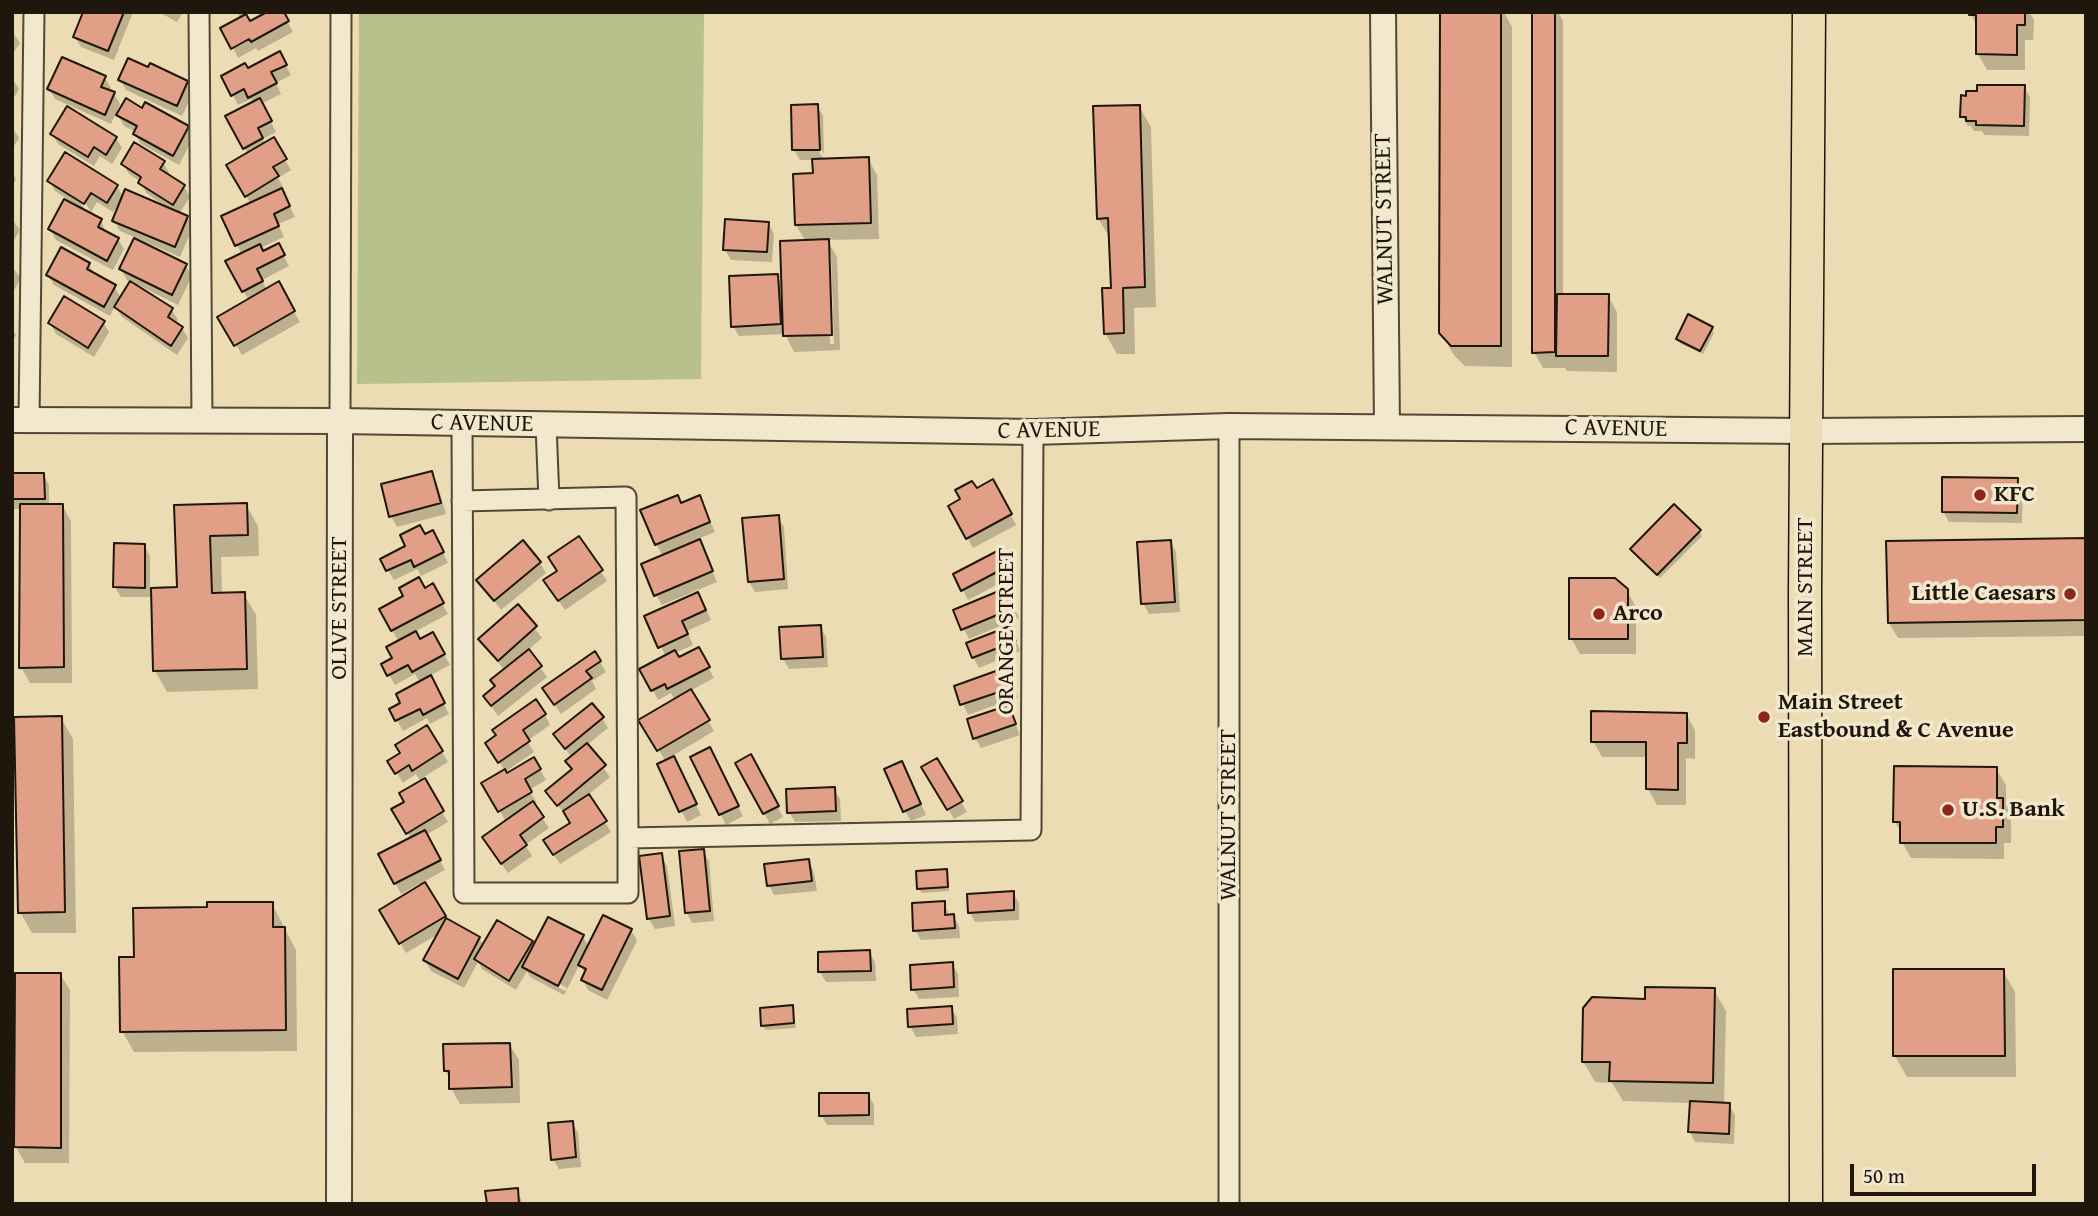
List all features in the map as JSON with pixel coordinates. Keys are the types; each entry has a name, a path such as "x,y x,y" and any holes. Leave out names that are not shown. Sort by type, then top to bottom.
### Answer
{"main road":[{"name":"MAIN STREET","path":"1806,1204 1805,591 1810,12"}],"street":[{"path":"21,420 34,12"},
{"path":"199,12 201,420"},
{"name":"OLIVE STREET","path":"339,1204 341,12"},
{"name":"WALNUT STREET","path":"1383,12 1387,426"},
{"name":"C AVENUE","path":"21,420 340,421 1033,432 1229,426 1807,431 2086,429"},
{"path":"462,424 462,502 464,893 628,893 626,497 462,502"},
{"path":"547,425 549,500"},
{"name":"WALNUT STREET","path":"1229,426 1229,1204"},
{"name":"ORANGE STREET","path":"628,838 1031,830 1033,432"}],"green space":[{"path":"359,12 704,12 701,379 357,384"}],"building":[{"path":"83,12 124,12 108,51 73,37"},
{"path":"267,12 284,12 289,21 251,42 249,39 231,49 220,28 246,14 250,21"},
{"path":"1440,12 1501,12 1501,346 1451,346 1439,333"},
{"path":"1532,12 1555,12 1555,352 1532,353"},
{"path":"1969,12 2025,12 2025,25 2017,25 2017,55 1976,54 1976,15 1969,15"},
{"path":"280,51 287,65 271,72 277,83 248,98 244,89 231,96 221,76 245,63 248,68"},
{"path":"62,57 106,76 101,87 115,92 105,115 47,89"},
{"path":"128,58 148,67 150,63 188,81 177,106 118,80"},
{"path":"1977,85 2025,85 2024,126 1976,125 1976,121 1966,121 1966,117 1960,117 1961,95 1966,96 1966,91 1977,91"},
{"path":"126,98 142,108 145,102 189,126 173,156 133,134 137,126 116,115"},
{"path":"260,98 272,121 258,128 263,138 243,149 225,116"},
{"path":"818,104 820,150 792,150 791,105"},
{"path":"1140,105 1145,287 1123,288 1124,333 1104,334 1102,288 1111,288 1108,218 1097,219 1093,106"},
{"path":"67,106 117,137 106,155 94,147 88,157 50,134"},
{"path":"274,137 287,159 273,167 279,176 245,197 226,165"},
{"path":"134,142 165,161 160,169 185,185 173,205 138,183 141,177 121,164"},
{"path":"65,152 118,185 107,203 91,193 84,204 47,181"},
{"path":"869,157 871,223 795,225 793,174 813,173 812,159"},
{"path":"282,188 290,206 274,214 279,226 235,246 221,216"},
{"path":"125,189 188,216 175,247 112,221"},
{"path":"64,199 102,219 98,227 119,238 107,261 48,229"},
{"path":"725,219 769,222 767,252 723,250"},
{"path":"134,238 187,264 172,295 119,269"},
{"path":"829,239 832,335 783,336 780,241"},
{"path":"279,243 285,255 257,269 263,281 242,292 225,261 260,244 263,251"},
{"path":"61,247 90,263 87,269 116,285 104,307 46,275"},
{"path":"778,274 781,324 731,327 729,276"},
{"path":"130,281 173,308 168,317 183,327 171,346 114,307"},
{"path":"279,281 295,311 234,346 217,317"},
{"path":"1557,294 1609,294 1608,356 1556,356"},
{"path":"64,296 105,321 88,348 48,323"},
{"path":"1688,314 1713,327 1700,351 1676,339"},
{"path":"432,471 441,503 389,517 381,484"},
{"path":"12,473 44,473 45,499 12,499"},
{"name":"KFC","path":"1942,477 2018,478 2017,513 1942,512"},
{"path":"993,479 1012,514 966,539 948,506 960,499 955,490 972,481 977,488"},
{"path":"678,495 681,503 700,495 710,522 655,545 640,510"},
{"path":"247,503 248,535 210,536 212,593 245,592 247,669 153,671 151,588 177,587 174,505"},
{"path":"20,504 63,504 64,667 19,668"},
{"path":"1674,504 1701,530 1657,575 1630,549"},
{"path":"779,515 784,579 748,582 742,518"},
{"path":"420,525 425,534 433,530 444,552 414,567 411,560 386,571 380,559 405,546 400,535"},
{"path":"579,536 603,570 558,601 543,580 557,571 548,557"},
{"path":"2086,538 2086,620 1888,623 1886,541"},
{"path":"700,539 713,571 654,596 641,564"},
{"path":"523,540 541,562 494,601 476,580"},
{"path":"1171,540 1175,602 1141,604 1137,542"},
{"path":"114,543 145,544 145,588 113,587"},
{"path":"1001,549 1010,565 961,591 953,574"},
{"path":"419,577 425,588 433,583 444,603 391,631 379,609 403,596 399,588"},
{"name":"Arco","path":"1569,578 1615,578 1628,589 1628,639 1569,639"},
{"path":"1006,588 1014,608 961,630 953,610"},
{"path":"698,592 706,610 682,621 688,634 658,648 644,616"},
{"path":"518,604 537,626 498,661 478,639"},
{"path":"821,625 823,657 781,659 779,627"},
{"path":"1010,626 1016,641 972,658 966,643"},
{"path":"416,631 420,639 433,632 445,654 412,672 408,665 387,676 381,664 392,658 386,647"},
{"path":"699,647 710,667 667,689 665,684 651,691 639,669 675,650 679,657"},
{"path":"529,649 542,666 491,706 483,696 495,686 490,680"},
{"path":"595,651 601,661 586,671 592,678 554,705 542,688"},
{"path":"1007,667 1014,687 960,705 954,686"},
{"path":"431,675 445,703 423,715 420,709 395,721 389,709 400,703 396,694"},
{"path":"691,689 710,720 657,751 638,720"},
{"path":"536,699 546,714 523,730 530,741 498,763 485,743 496,735 492,730"},
{"path":"592,703 604,717 565,749 553,734"},
{"path":"1009,705 1016,724 973,739 967,719"},
{"path":"1591,711 1687,713 1687,743 1678,743 1678,790 1646,789 1646,742 1591,742"},
{"path":"62,716 65,912 18,913 14,717"},
{"path":"427,725 443,751 412,771 409,765 395,774 387,761 400,753 395,745"},
{"path":"587,743 606,765 557,806 545,791 572,769 565,761"},
{"path":"710,747 739,806 719,815 690,757"},
{"path":"751,754 779,806 763,814 735,763"},
{"path":"674,756 697,804 679,812 657,764"},
{"path":"534,757 541,769 525,779 532,792 498,812 481,783 505,769 507,773"},
{"path":"937,758 963,801 947,810 921,767"},
{"path":"902,761 921,804 903,812 884,769"},
{"name":"U.S. Bank","path":"1894,766 1997,767 1997,798 2003,798 2003,827 1996,827 1996,843 1900,843 1900,822 1893,822"},
{"path":"425,778 444,811 406,834 391,809 404,802 399,793"},
{"path":"835,787 836,811 787,813 786,789"},
{"path":"589,794 607,821 553,855 543,840 570,823 563,811"},
{"path":"533,801 544,817 520,835 527,845 501,864 482,837"},
{"path":"425,830 441,860 394,884 378,854"},
{"path":"704,849 710,911 685,913 679,851"},
{"path":"662,853 670,916 647,919 639,856"},
{"path":"809,859 812,881 767,886 764,864"},
{"path":"947,869 948,887 917,889 916,871"},
{"path":"425,882 446,916 399,944 379,910"},
{"path":"1014,891 1014,910 968,913 967,894"},
{"path":"945,901 945,915 954,914 955,928 913,931 912,903"},
{"path":"207,902 273,902 273,927 285,927 286,1030 120,1032 119,957 134,957 133,908 207,907"},
{"path":"603,915 632,929 602,990 581,980 586,969 578,965"},
{"path":"548,917 584,935 558,986 522,967"},
{"path":"446,918 480,937 458,979 423,960"},
{"path":"497,920 533,941 509,981 474,959"},
{"path":"870,950 871,971 818,972 818,952"},
{"path":"953,962 954,987 911,990 910,965"},
{"path":"1893,969 2004,969 2005,1056 1893,1056"},
{"path":"15,973 61,973 61,1148 14,1147"},
{"path":"1645,987 1715,988 1713,1083 1609,1081 1610,1062 1582,1062 1583,1008 1592,997 1645,999"},
{"path":"793,1005 794,1023 761,1026 760,1008"},
{"path":"952,1006 953,1024 908,1027 907,1009"},
{"path":"510,1043 512,1087 449,1089 449,1071 444,1071 443,1044"},
{"path":"819,1093 869,1093 869,1115 819,1116"},
{"path":"1690,1101 1730,1103 1729,1134 1688,1132"},
{"path":"573,1121 576,1157 551,1160 548,1123"},
{"path":"518,1188 519,1204 487,1204 485,1191"}],"place":[{"name":"KFC","path":"1980,495"},
{"name":"Little Caesars","path":"2070,594"},
{"name":"Arco","path":"1599,614"},
{"name":"Main Street Eastbound & C Avenue","path":"1764,717"},
{"name":"U.S. Bank","path":"1948,810"}]}
